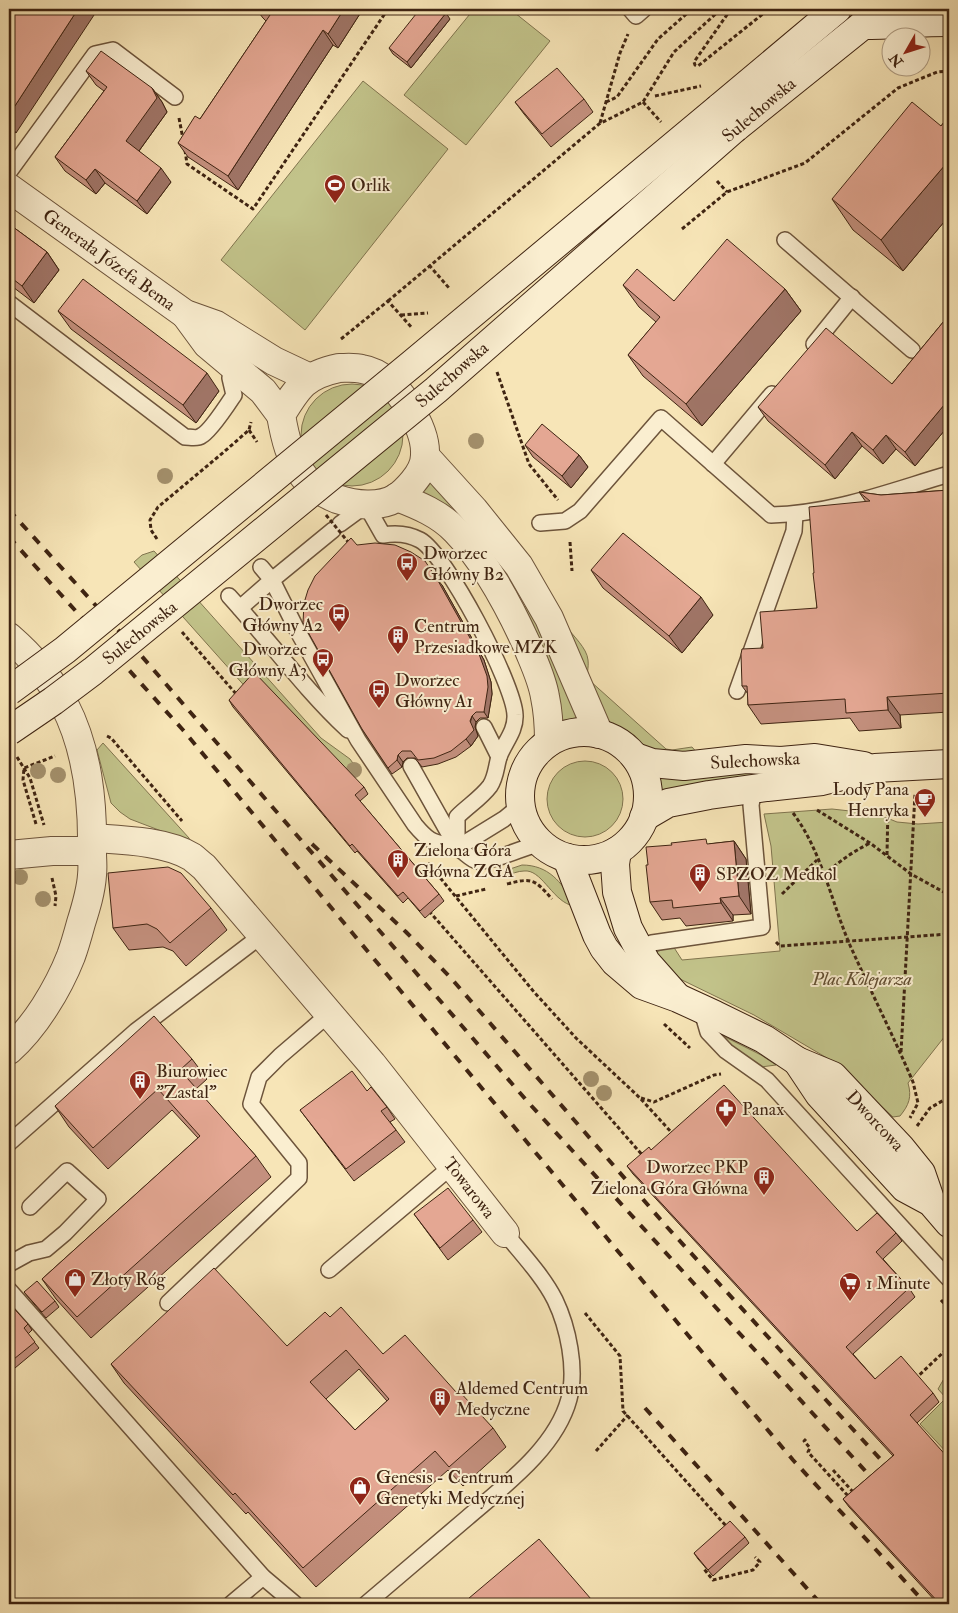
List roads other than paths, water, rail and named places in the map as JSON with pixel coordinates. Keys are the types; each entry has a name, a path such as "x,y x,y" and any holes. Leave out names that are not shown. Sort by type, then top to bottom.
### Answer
{"street":[{"name":"Sulechowska","path":"9,731 54,701 93,671 436,390 727,118 836,9"},
{"name":"Sulechowska","path":"9,691 73,644 412,364 727,118 887,9"},
{"path":"863,25 949,22"},
{"name":"Generała Józefa Bema","path":"9,188 185,314 216,325 269,358 310,378"},
{"name":"Generała Józefa Bema","path":"185,314 207,344 263,391 281,415"},
{"path":"339,368 362,369 386,380 403,397 416,419 423,439 426,456 419,476 397,498 387,502 366,505 347,503 323,493 306,480 296,466 287,446 281,415 299,388 310,378 320,372 339,368"},
{"path":"426,456 474,510 519,566 549,618 599,734"},
{"path":"397,498 418,505 443,520 455,530 475,555 504,599 539,673 546,697 549,742"},
{"path":"9,637 31,657 44,673 64,705 73,724 86,770 91,801 93,844 89,895 71,956 56,988 24,1036 9,1050"},
{"path":"582,732 599,734 613,739 635,757 643,771 647,786 648,802 638,830 629,842 617,851 602,858 584,860 567,858 553,852 540,843 531,832 524,820 520,806 520,787 526,770 536,754 549,742 565,735 582,732"},
{"name":"Sulechowska","path":"635,757 652,763 684,766 746,759 781,761 815,758 875,768"},
{"name":"Sulechowska","path":"644,817 668,804 709,795 822,782 875,768 949,764"},
{"name":"Towarowa","path":"9,855 52,851 93,844 138,841 191,857 204,867 372,1064 505,1233"},
{"name":"Dworcowa","path":"617,851 615,864 617,892 628,928 638,949 646,962 690,1003"},
{"name":"Dworcowa","path":"567,858 597,935 615,962 642,985 690,1003 764,1039 797,1061 834,1076 900,1147 920,1173 930,1202 949,1223"}],"lane":[{"path":"9,172 95,54 113,50 175,97"},
{"path":"785,240 912,350"},
{"path":"803,356 852,298"},
{"path":"9,303 185,437 200,438 206,433 234,395 230,378 232,365"},
{"path":"713,464 779,385"},
{"path":"540,523 565,521 580,511 661,418 771,515 795,514 827,509 949,474"},
{"path":"240,608 336,527 366,505 383,535 396,533 420,540 432,551 456,586 491,647 513,698 516,716 510,736 499,757 496,773 491,784 478,800 457,817 457,848"},
{"path":"737,691 794,531 795,514"},
{"path":"261,567 272,580 297,630 358,740 425,837 435,843 457,848 476,861 492,860 540,843"},
{"path":"229,596 331,714 358,740"},
{"path":"484,726 499,757"},
{"path":"411,766 457,848"},
{"path":"638,949 652,943 762,920 752,805 754,789"},
{"path":"457,848 504,819 520,806"},
{"path":"9,1143 136,1031 262,935"},
{"path":"690,1003 708,1032 726,1051 768,1080 949,1279"},
{"path":"168,1304 299,1178 299,1163 252,1104 259,1077 280,1056 329,1014"},
{"path":"329,1270 452,1166"},
{"path":"9,1264 29,1253 46,1250 66,1233 98,1199 67,1171 30,1207"},
{"name":"Towarowa","path":"366,1604 517,1474 549,1439 563,1416 569,1400 572,1369 561,1316 554,1298 542,1280 505,1233"},
{"path":"9,1290 263,1577 295,1604"},
{"path":"232,1604 263,1577"}],"railway":[{"path":"9,510 139,653 527,1101 880,1487"},
{"path":"9,537 183,730 793,1460 926,1604"},
{"path":"312,844 406,932 450,977 667,1227 894,1474"},
{"path":"645,1408 821,1604"}],"place":[{"name":"Orlik","path":"335,204"},
{"name":"Dworzec Główny B2","path":"407,582"},
{"name":"Dworzec Główny A2","path":"339,633"},
{"name":"Centrum Przesiadkowe MZK","path":"398,655"},
{"name":"Dworzec Główny A3","path":"323,678"},
{"name":"Dworzec Główny A1","path":"379,709"},
{"name":"Lody Pana Henryka","path":"925,818"},
{"name":"Zielona Góra Główna ZGA","path":"398,879"},
{"name":"SPZOZ Medkol","path":"700,893"},
{"name":"Biurowiec \"Zastal\"","path":"140,1100"},
{"name":"Panax","path":"726,1128"},
{"name":"Dworzec PKP Zielona Góra Główna","path":"764,1196"},
{"name":"Złoty Róg","path":"75,1298"},
{"name":"1 Minute","path":"850,1302"},
{"name":"Aldemed Centrum Medyczne","path":"440,1417"},
{"name":"Genesis - Centrum Genetyki Medycznej","path":"360,1506"}],"park label":[{"name":"Plac Kolejarza","path":"862,979"}]}
